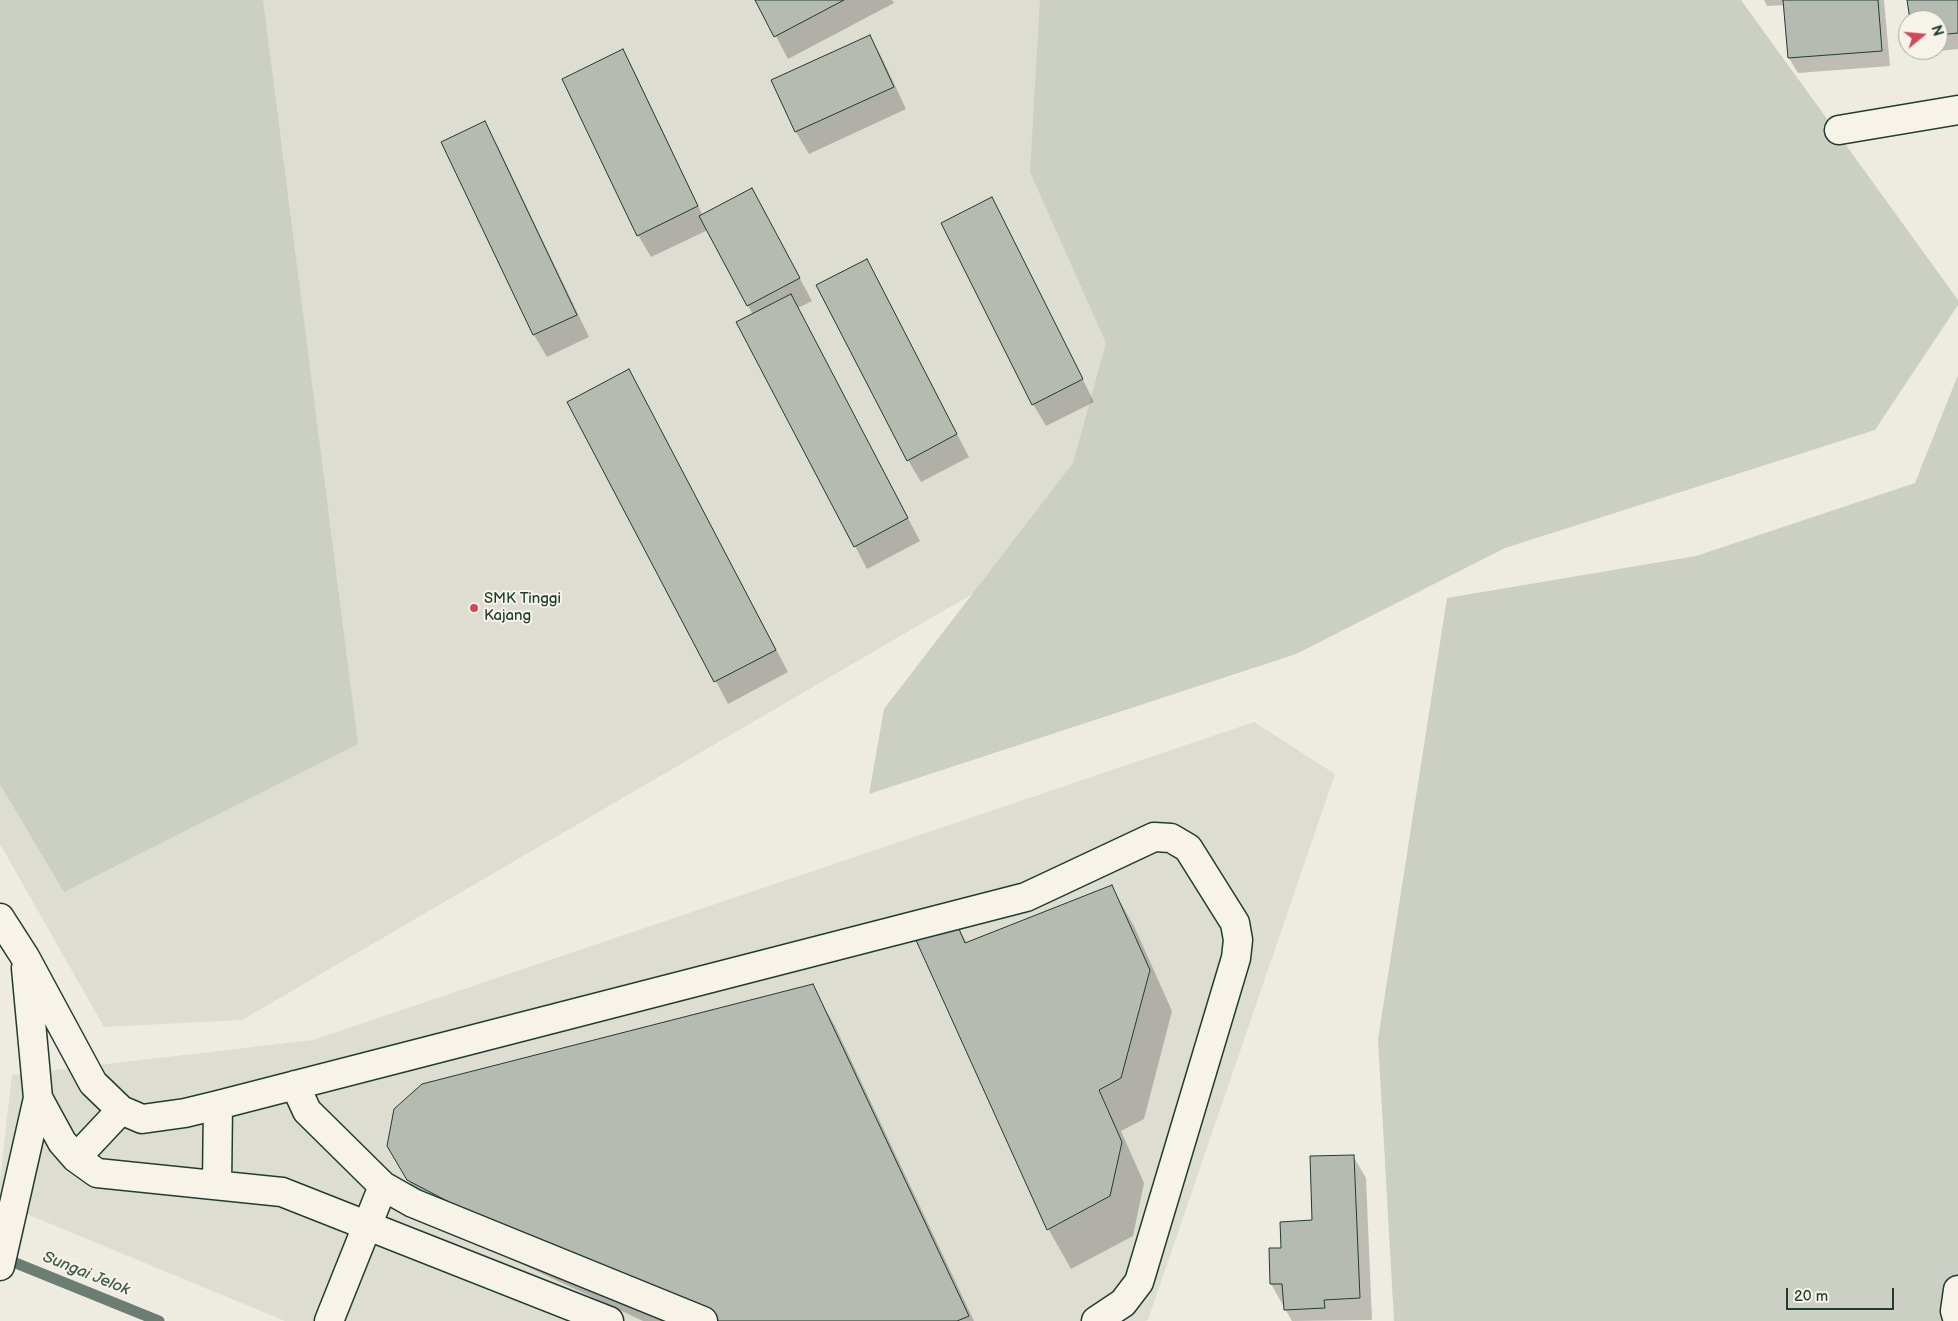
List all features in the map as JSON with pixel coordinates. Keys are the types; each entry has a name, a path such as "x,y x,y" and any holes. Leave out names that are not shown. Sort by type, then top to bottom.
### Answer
{"street":[{"path":"1840,130 1958,110"},
{"path":"0,918 25,957 93,1083 121,1110 142,1118 185,1113 295,1086 1026,897 1154,837 1171,838 1188,848 1234,923 1238,940 1233,967 1139,1282 1123,1303 1096,1321"},
{"path":"0,1266 38,1098 25,957"},
{"path":"295,1086 307,1111 383,1186 413,1203 703,1321"},
{"path":"38,1098 62,1142 76,1158 96,1173 282,1192 609,1321"},
{"path":"217,1185 218,1105"},
{"path":"76,1158 121,1110"},
{"path":"329,1321 383,1186"},
{"path":"1958,1290 1955,1311 1958,1321"}],"shaded area":[{"name":"SMK Tinggi Kajang","path":"0,0 1303,0 1353,372 242,1020 104,1027 0,844"},
{"path":"0,0 263,0 358,744 64,892 0,784"},
{"path":"1040,0 1741,0 1958,300 1958,305 1875,430 1505,548 1296,654 869,794 884,709 1073,463 1106,343 1030,172"},
{"path":"1958,375 1958,1321 1394,1321 1378,1039 1447,598 1696,556 1915,483"},
{"path":"1254,722 1335,774 1148,1320 285,1321 0,1203 0,1180 12,1075 313,1040"}],"building":[{"path":"755,0 844,0 774,37"},
{"path":"1783,0 1878,0 1882,51 1788,58"},
{"path":"1907,0 1958,0 1958,33 1948,34 1948,10 1908,10"},
{"path":"870,35 894,87 795,132 771,80"},
{"path":"623,49 698,206 637,236 562,79"},
{"path":"485,121 577,315 533,335 441,142"},
{"path":"752,188 800,278 747,306 699,216"},
{"path":"992,197 1083,379 1032,405 941,223"},
{"path":"867,259 957,434 907,461 816,285"},
{"path":"791,294 908,518 854,547 736,322"},
{"path":"629,369 776,650 714,682 567,402"},
{"path":"1112,885 1150,970 1121,1078 1099,1090 1122,1142 1110,1196 1047,1230 915,938 956,922 965,943"},
{"path":"813,984 969,1316 957,1321 703,1321 451,1203 407,1180 387,1146 394,1109 422,1084"},
{"path":"1354,1155 1360,1298 1324,1300 1325,1308 1284,1310 1282,1284 1270,1284 1269,1248 1281,1248 1280,1222 1312,1220 1310,1156"}],"waterway":[{"name":"Sungai Jelok","path":"1,1257 159,1321"}],"place":[{"name":"SMK Tinggi Kajang","path":"474,608"}]}
